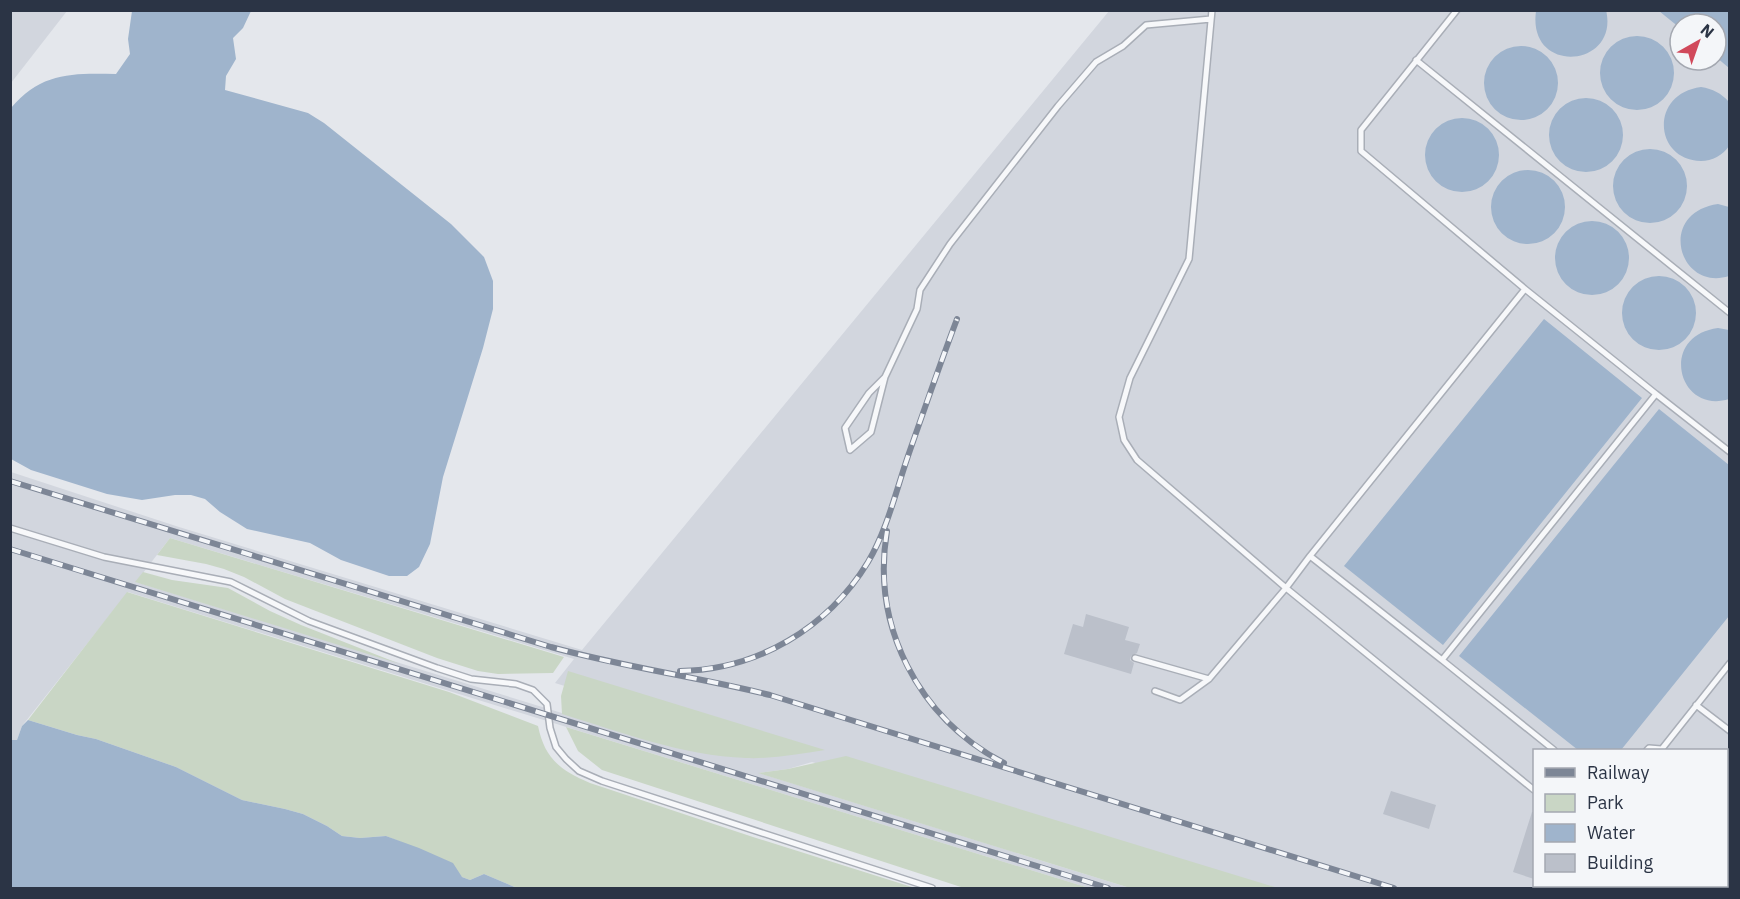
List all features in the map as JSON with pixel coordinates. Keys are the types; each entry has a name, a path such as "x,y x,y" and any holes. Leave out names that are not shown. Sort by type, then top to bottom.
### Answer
{"lane":[{"path":"1212,10 1189,259 1130,378 1119,417 1124,440 1137,460 1286,588 1533,789"},
{"path":"1457,10 1361,130 1361,151 1525,289 1730,452"},
{"path":"885,377 869,393 845,428 850,450 871,432 885,377 917,309 920,290 950,244 1058,106 1096,62 1123,46 1146,25 1211,19"},
{"path":"1416,60 1730,313"},
{"path":"1155,691 1180,700 1209,679 1248,636 1525,289"},
{"path":"1442,660 1656,394"},
{"path":"10,528 104,557 231,582 309,621 437,668 471,680 516,684 534,690 547,704 550,728 556,747 579,771 602,781 932,888"},
{"path":"1310,556 1553,749"},
{"path":"1135,658 1209,679"},
{"path":"1662,749 1730,663"},
{"path":"1696,705 1730,731"}],"shaded area":[{"path":"10,11 67,11 11,83"},
{"path":"1109,11 1729,11 1729,888 1218,888 812,762 788,769 759,773 1130,888 1089,888 128,592 22,726 17,740 11,740 11,472 179,527 582,650","holes":["170,538 574,659 555,683 788,755 666,745 136,582"]}],"green space":[{"path":"170,538 564,657 553,673 498,674 478,671 437,658 285,599 224,569 157,555"},
{"path":"143,572 172,580 228,588 301,625 400,664 135,582"},
{"path":"127,592 449,692 538,726 545,747 555,762 590,783 915,888 517,888 484,874 470,880 386,836 360,838 342,836 303,814 242,800 176,767 96,739 28,720"},
{"path":"568,671 825,750 786,756 746,758 699,753 630,735 562,714 561,696"},
{"path":"566,727 1089,888 964,888 602,770 578,751"},
{"path":"846,756 1278,888 1130,888 758,773"}],"water":[{"path":"1606,10 1607,29 1600,44 1588,53 1573,57 1558,55 1545,46 1537,32 1536,11"},
{"path":"132,11 251,11 243,28 233,38 236,59 226,76 225,90 308,113 324,123 451,224 484,257 493,281 493,309 443,477 430,544 419,567 407,576 389,576 341,560 310,543 247,529 220,512 205,499 191,495 175,495 142,500 107,494 31,470 11,459 11,108 22,96 46,81 72,75 116,74 130,54 128,39"},
{"path":"1659,11 1729,11 1729,68 1728,12 1668,12 1668,18"},
{"path":"1637,36 1651,39 1663,47 1668,53 1668,72 1674,72 1671,87 1663,99 1651,107 1637,110 1623,107 1611,99 1603,87 1600,73 1603,59 1611,47 1623,39"},
{"path":"1521,46 1535,49 1547,57 1555,69 1558,83 1555,97 1547,109 1535,117 1521,120 1507,117 1495,109 1487,97 1484,83 1487,69 1495,57 1507,49"},
{"path":"1701,87 1716,92 1729,102 1729,146 1717,157 1701,161 1685,158 1674,150 1667,139 1664,126 1666,113 1672,101 1684,92"},
{"path":"1586,98 1600,101 1612,109 1620,121 1623,135 1620,149 1612,161 1600,169 1586,172 1572,169 1560,161 1552,149 1549,135 1552,121 1560,109 1572,101"},
{"path":"1462,118 1476,121 1488,129 1496,141 1499,155 1496,169 1488,181 1476,189 1462,192 1448,189 1436,181 1428,169 1425,155 1428,141 1436,129 1448,121"},
{"path":"1650,149 1664,152 1676,160 1684,172 1687,186 1684,200 1676,212 1664,220 1650,223 1636,220 1624,212 1616,200 1613,186 1616,172 1624,160 1636,152"},
{"path":"1528,170 1542,173 1554,181 1562,193 1565,207 1562,221 1554,233 1542,241 1528,244 1514,241 1502,233 1494,221 1491,207 1494,193 1502,181 1514,173"},
{"path":"1718,204 1729,207 1729,276 1712,278 1697,273 1687,263 1682,249 1681,235 1687,221 1699,210"},
{"path":"1592,221 1606,224 1618,232 1626,244 1629,258 1626,272 1618,284 1606,292 1592,295 1578,292 1566,284 1558,272 1555,258 1558,244 1566,232 1578,224"},
{"path":"1659,276 1673,279 1685,287 1693,299 1696,313 1693,327 1685,339 1673,347 1659,350 1645,347 1633,339 1625,327 1622,313 1625,299 1633,287 1645,279"},
{"path":"1544,319 1642,398 1443,645 1344,566"},
{"path":"1718,328 1729,330 1729,399 1711,401 1697,396 1687,386 1682,372 1682,358 1687,345 1699,334"},
{"path":"1659,409 1729,465 1729,616 1622,749 1577,749 1459,656"},
{"path":"28,720 96,739 176,767 242,800 303,814 342,836 360,838 386,836 453,863 462,877 470,880 484,874 517,888 11,888 11,740 17,740 22,726"}],"building":[{"path":"1086,614 1129,627 1125,640 1140,644 1137,653 1131,656 1130,660 1134,663 1131,674 1064,654 1073,624 1083,627"},
{"path":"1391,791 1436,805 1429,829 1383,814"},
{"path":"1532,812 1533,812 1533,879 1513,872"}],"railway":[{"path":"680,671 709,669 736,663 788,641 833,607 852,586 875,550 886,524 957,319"},
{"path":"10,481 551,647 770,695 1394,888"},
{"path":"887,531 884,566 886,601 894,634 907,666 925,695 947,721 974,744 1004,763"},
{"path":"10,549 1108,888"}]}
